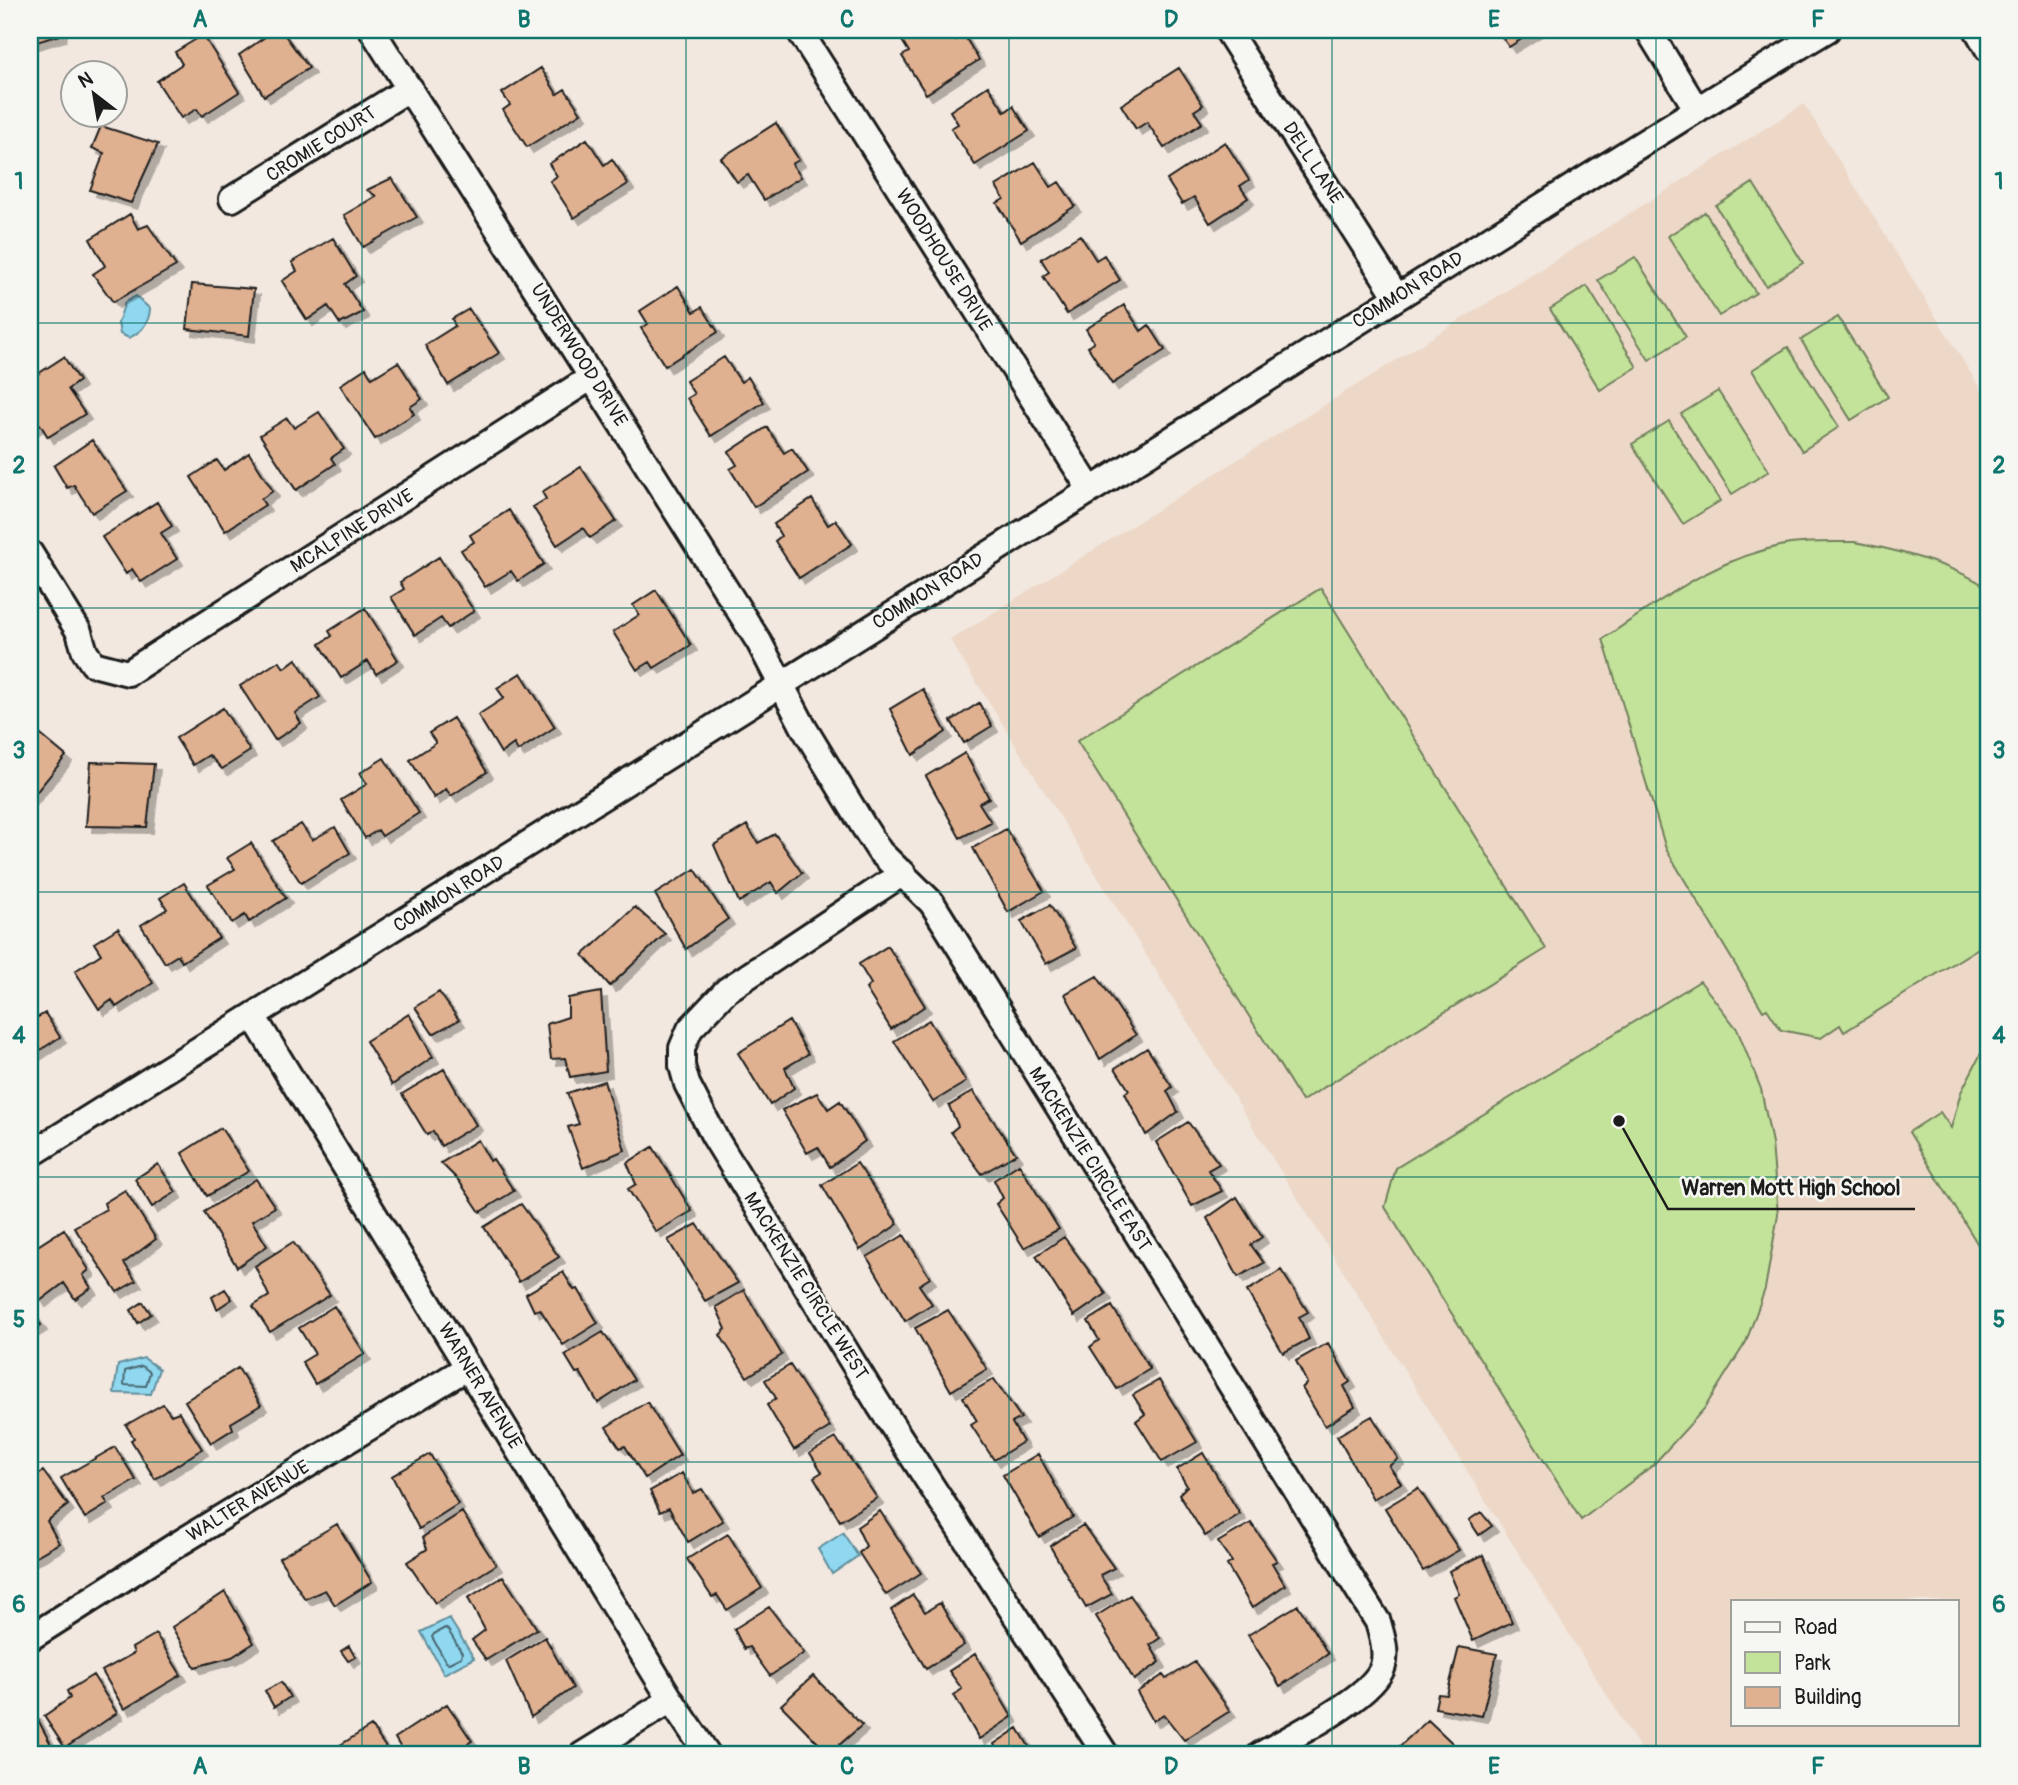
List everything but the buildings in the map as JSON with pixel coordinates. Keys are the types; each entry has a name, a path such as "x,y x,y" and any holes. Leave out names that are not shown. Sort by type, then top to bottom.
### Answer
{"street":[{"name":"UNDERWOOD DRIVE","path":"372,30 759,642 781,683"},
{"name":"WOODHOUSE DRIVE","path":"799,30 1090,489"},
{"name":"DELL LANE","path":"1227,30 1397,297"},
{"path":"1647,30 1696,110"},
{"name":"COMMON ROAD","path":"30,1155 1827,30"},
{"path":"1977,30 1988,48"},
{"name":"CROMIE COURT","path":"232,200 410,88"},
{"name":"MCALPINE DRIVE","path":"30,553 79,632 85,652 93,664 128,673 592,377"},
{"name":"MACKENZIE CIRCLE EAST","path":"781,683 804,728 880,852 932,903 1378,1622 1384,1646 1383,1666 1372,1684 1354,1700 1260,1755"},
{"name":"MACKENZIE CIRCLE WEST","path":"902,873 727,990 690,1029 682,1048 682,1066 687,1084 714,1136 865,1382 1106,1755"},
{"name":"WARNER AVENUE","path":"253,1016 671,1700 708,1755"},
{"name":"WALTER AVENUE","path":"30,1638 173,1547 468,1367"},
{"path":"582,1755 671,1700"}],"shaded area":[{"path":"1804,104 1988,401 1988,1755 1644,1755 950,640"}],"green space":[{"path":"1753,183 1803,263 1766,286 1716,206"},
{"path":"1705,212 1756,293 1719,316 1668,236"},
{"path":"1635,257 1686,337 1649,360 1598,280"},
{"path":"1587,286 1637,367 1600,390 1550,309"},
{"path":"1838,317 1888,397 1851,420 1801,340"},
{"path":"1788,347 1839,427 1802,451 1752,370"},
{"path":"1718,391 1769,471 1732,494 1681,414"},
{"path":"1669,421 1720,501 1683,524 1632,444"},
{"path":"1855,542 1941,565 1988,588 1988,942 1844,1032 1840,1025 1821,1038 1781,1030 1767,1009 1763,1011 1666,849 1603,639 1692,581 1738,559 1790,544"},
{"path":"1321,588 1546,949 1302,1101 1077,741"},
{"path":"1700,981 1737,1029 1761,1089 1772,1143 1778,1215 1765,1289 1746,1342 1704,1409 1653,1465 1581,1520 1385,1207 1396,1168"},
{"path":"1988,1040 1988,1119 1984,1155 1988,1182 1988,1261 1909,1132 1940,1112 1951,1128 1961,1092"}],"water":[{"path":"136,296 150,309 144,327 129,338 120,334 118,323 125,302"},
{"path":"144,1358 159,1369 151,1394 114,1393 118,1365"},
{"path":"843,1533 858,1556 832,1574 818,1549"},
{"path":"449,1618 474,1658 444,1674 421,1632"}],"place":[{"name":"Warren Mott High School","path":"1619,1121"}]}
